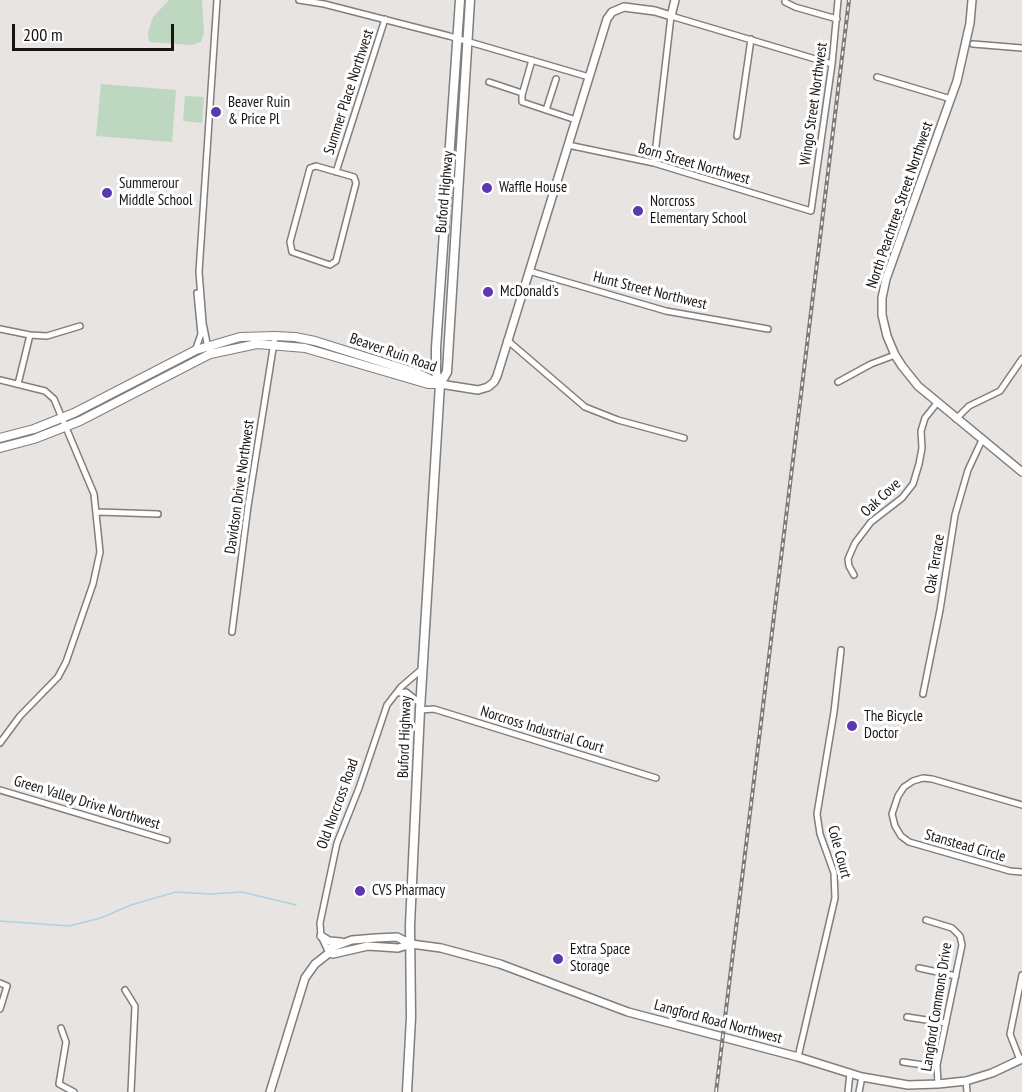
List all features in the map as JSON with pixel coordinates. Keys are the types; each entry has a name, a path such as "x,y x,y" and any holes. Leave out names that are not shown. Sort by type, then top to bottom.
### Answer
{"main road":[{"name":"Buford Highway","path":"440,384 447,372 463,130 460,0"},
{"name":"Buford Highway","path":"407,1092 420,706 440,384 436,373 436,348 462,40 470,0"},
{"path":"445,229 455,230"},
{"name":"Beaver Ruin Road","path":"0,448 66,427 209,350 240,337 295,337 315,341 417,373 440,384"},
{"name":"Beaver Ruin Road","path":"0,438 62,418 94,404 195,351 273,345 305,348 428,384 440,384"},
{"path":"417,373 423,373 433,363 436,348"}],"street":[{"path":"195,351 201,334 197,306 217,0"},
{"path":"299,0 462,40 589,77"},
{"path":"654,163 670,16 675,0"},
{"path":"785,0 795,7 837,19"},
{"name":"Wingo Street Northwest","path":"811,211 832,64 838,0"},
{"name":"North Peachtree Street Northwest","path":"972,0 968,33 951,99 886,279 882,298 882,315 895,355 918,386 1022,472"},
{"path":"440,384 478,390 488,387 497,376 605,23 612,12 628,7 670,16 832,64"},
{"name":"Summer Place Northwest","path":"336,172 385,20"},
{"path":"737,136 751,39"},
{"path":"973,44 1022,48"},
{"path":"532,60 521,100 524,104 576,120"},
{"path":"877,77 951,99"},
{"path":"546,111 556,79"},
{"path":"489,82 522,93"},
{"name":"Born Street Northwest","path":"568,145 654,163 811,211"},
{"path":"315,166 336,172 354,177 356,183 336,261 330,265 291,252 290,242 310,168 315,166"},
{"name":"Hunt Street Northwest","path":"529,271 666,311 768,329"},
{"path":"200,283 209,350"},
{"path":"0,329 47,336 80,326"},
{"path":"18,384 30,335"},
{"name":"Davidson Drive Northwest","path":"232,632 274,336"},
{"path":"507,340 585,407 618,420 684,438"},
{"path":"838,382 871,364 895,355"},
{"path":"956,419 969,406 1000,391 1022,359"},
{"path":"0,380 45,391 54,399 94,494 98,512 100,552 93,584 72,648 58,677 20,716 0,743"},
{"name":"Oak Cove","path":"854,575 849,566 851,550 871,522 902,498 913,484 919,464 923,424 937,403"},
{"name":"Oak Terrace","path":"923,694 942,599 955,515 968,470 982,440"},
{"path":"98,512 158,514"},
{"name":"Cole Court","path":"798,1058 835,898 834,873 820,834 817,814 834,712 841,650"},
{"name":"Old Norcross Road","path":"328,953 321,936 321,914 337,843 387,705 401,687 422,669"},
{"path":"396,694 406,692 420,706"},
{"name":"Norcross Industrial Court","path":"420,706 656,777"},
{"name":"Stanstead Circle","path":"1022,805 923,778 904,787 898,796 892,814 901,836 909,842 1010,872 1022,872"},
{"name":"Green Valley Drive Northwest","path":"0,790 167,840"},
{"name":"Langford Commons Drive","path":"926,920 952,928 960,936 963,945 937,1067 938,1084"},
{"path":"321,936 338,943 347,941"},
{"name":"Langford Road Northwest","path":"411,944 398,948 368,946 333,954 328,953 330,948 347,941 397,937 411,944 441,948 492,962 628,1012 862,1077 908,1085 966,1081 992,1073 1021,1060"},
{"path":"270,1092 305,978 315,964 328,953"},
{"path":"919,968 956,976"},
{"path":"1021,1060 1010,1034 1022,975"},
{"path":"0,983 7,986 0,1009"},
{"path":"125,990 135,1006 131,1092"},
{"path":"907,1017 946,1023"},
{"path":"61,1028 66,1042 59,1084 74,1092"},
{"path":"903,1062 937,1067"},
{"path":"848,1092 850,1073"},
{"path":"859,1092 862,1077"},
{"path":"966,1081 967,1092"}],"green space":[{"path":"169,0 202,0 204,33 201,42 191,45 149,42 148,33 153,17"},
{"path":"101,84 176,90 172,142 96,136"},
{"path":"185,96 204,97 202,123 183,121"}],"waterway":[{"path":"0,921 69,926 101,918 131,905 176,892 210,894 242,892 296,905"}],"railway":[{"path":"716,1092 849,0"}],"place":[{"name":"Beaver Ruin & Price Pl","path":"216,112"},
{"name":"Waffle House","path":"487,188"},
{"name":"Summerour Middle School","path":"107,193"},
{"name":"Norcross Elementary School","path":"638,211"},
{"name":"McDonald's","path":"488,292"},
{"name":"The Bicycle Doctor","path":"852,726"},
{"name":"CVS Pharmacy","path":"360,891"},
{"name":"Extra Space Storage","path":"558,959"}]}
